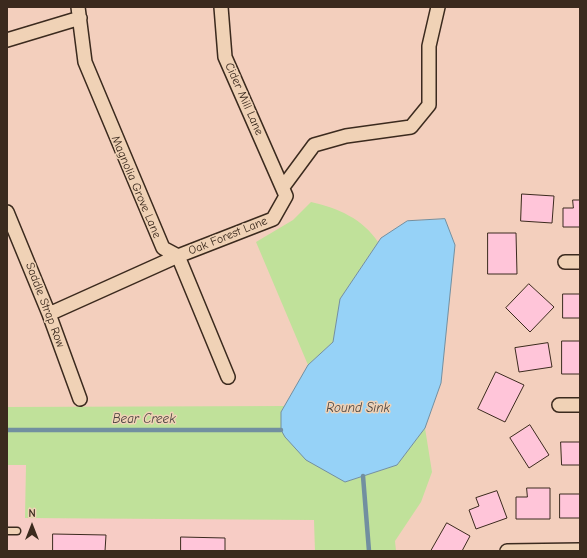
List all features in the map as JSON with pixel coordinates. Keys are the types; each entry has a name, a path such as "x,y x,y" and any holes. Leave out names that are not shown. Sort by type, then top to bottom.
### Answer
{"street":[{"name":"Cider Mill Lane","path":"221,7 225,57 283,187"},
{"name":"Oak Forest Lane","path":"49,314 178,256 272,219 286,196 283,187 314,145 346,136 411,127 429,105 429,46 438,7"},
{"path":"7,40 79,12"},
{"name":"Magnolia Grove Lane","path":"79,12 85,62 112,129 163,248 178,256"},
{"name":"Saddle Strap Row","path":"7,212 49,314 80,399"},
{"path":"178,256 228,377"},
{"path":"564,262 580,262"},
{"path":"559,405 580,405"},
{"path":"507,551 580,550"}],"lane":[{"path":"7,531 17,531"}],"shaded area":[{"path":"7,465 26,465 25,518 314,520 315,551 7,551"}],"green space":[{"path":"311,202 340,211 349,216 365,227 378,242 340,299 333,342 308,365 256,242 293,220"},
{"path":"284,406 281,412 281,430 345,482 397,465 425,428 432,472 421,502 395,541 396,551 315,551 314,520 25,518 26,465 7,465 7,407"}],"water":[{"name":"Round Sink","path":"445,219 455,245 441,383 425,428 397,465 345,482 306,460 285,437 281,430 281,412 308,365 333,342 340,299 381,238 407,221"}],"building":[{"path":"522,194 554,196 552,223 521,221"},
{"path":"573,200 580,200 580,227 563,227 563,208 573,208"},
{"path":"488,233 516,233 517,274 488,274"},
{"path":"529,284 554,307 530,332 506,308"},
{"path":"563,294 580,294 580,318 563,318"},
{"path":"562,341 580,341 580,374 562,374"},
{"path":"548,343 552,367 519,372 515,348"},
{"path":"496,372 524,385 505,422 478,409"},
{"path":"530,425 549,455 529,468 510,438"},
{"path":"561,442 580,442 580,465 562,465"},
{"path":"527,488 550,488 550,519 516,519 516,497 527,497"},
{"path":"497,491 507,518 476,529 469,510 479,506 476,498"},
{"path":"560,494 580,494 580,518 560,518"},
{"path":"447,523 470,536 462,551 431,551"},
{"path":"53,534 106,535 105,551 53,551"},
{"path":"181,537 225,538 225,551 181,551"}],"waterway":[{"name":"Bear Creek","path":"7,430 281,430"},
{"name":"Bear Creek","path":"363,476 369,551"}]}
